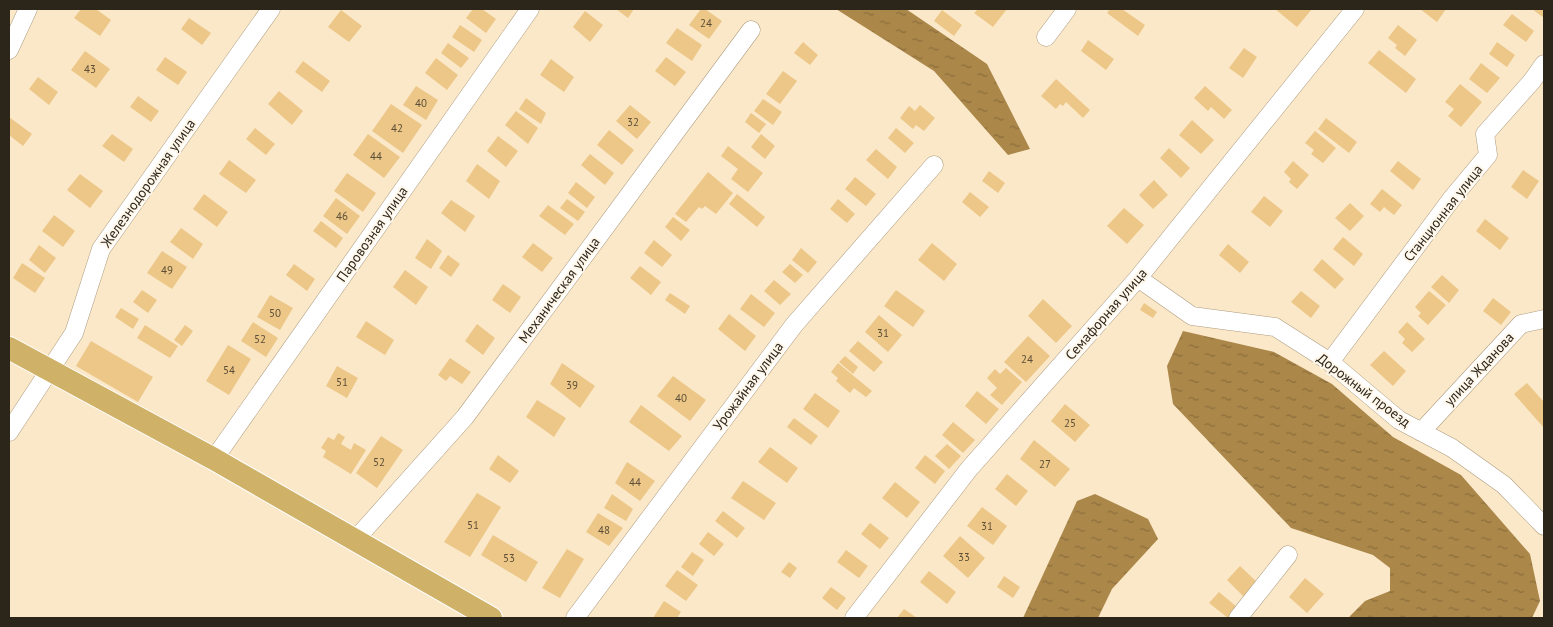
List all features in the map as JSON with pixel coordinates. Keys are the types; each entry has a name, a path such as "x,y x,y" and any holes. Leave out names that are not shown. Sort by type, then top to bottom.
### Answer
{"main road":[{"path":"9,348 214,459 490,618"}],"street":[{"path":"9,50 28,9"},
{"name":"Железнодорожная улица","path":"9,432 74,333 101,249 271,9"},
{"name":"Паровозная улица","path":"214,459 530,9"},
{"path":"1046,37 1067,9"},
{"name":"Семафорная улица","path":"854,618 969,469 1138,278 1356,9"},
{"name":"Механическая улица","path":"355,540 465,417 750,30"},
{"name":"Станционная улица","path":"1330,362 1453,197 1488,156 1485,134 1532,81 1544,64"},
{"name":"Урожайная улица","path":"575,618 794,325 934,165"},
{"name":"Дорожный проезд","path":"1138,278 1192,316 1274,327 1330,362 1399,420 1452,448 1504,485 1544,526"},
{"name":"улица Жданова","path":"1421,432 1521,324 1544,319"},
{"path":"1238,618 1288,554"}],"water":[{"path":"836,9 906,9 987,64 1030,149 1008,155 934,71"},
{"path":"1183,331 1274,352 1332,384 1393,437 1461,475 1530,554 1540,601 1532,618 1349,618 1365,601 1390,591 1390,568 1373,555 1291,528 1173,404 1167,366"},
{"path":"1095,494 1148,519 1158,539 1112,589 1098,618 1023,618 1077,501"}],"building":[{"path":"81,9 96,9 111,20 100,36 74,18"},
{"path":"473,9 482,9 496,19 486,33 466,18"},
{"path":"616,9 634,9 628,18"},
{"path":"701,9 705,9 722,21 709,39 689,25"},
{"path":"978,9 1007,9 993,27 974,13"},
{"path":"1110,9 1122,9 1145,25 1138,36 1107,13"},
{"path":"1275,9 1312,9 1297,27"},
{"path":"1420,9 1446,9 1437,22"},
{"path":"1532,9 1544,9 1544,18"},
{"path":"341,10 362,26 349,42 328,27"},
{"path":"942,10 962,25 954,36 934,21"},
{"path":"585,11 603,25 590,42 573,27"},
{"path":"1512,14 1534,31 1526,42 1503,25"},
{"path":"189,18 211,33 202,45 181,29"},
{"path":"460,25 482,40 474,52 452,37"},
{"path":"1398,25 1417,40 1405,56 1395,48 1397,45 1388,38"},
{"path":"677,28 702,45 692,61 666,43"},
{"path":"1088,40 1114,59 1106,70 1081,51"},
{"path":"803,42 818,55 810,65 794,53"},
{"path":"1497,42 1515,55 1507,67 1489,54"},
{"path":"448,43 469,58 461,68 441,53"},
{"path":"1244,48 1257,57 1243,78 1229,68"},
{"path":"1379,50 1416,79 1406,93 1368,63"},
{"path":"85,51 110,69 96,88 71,70"},
{"path":"165,57 187,72 178,85 156,70"},
{"path":"666,57 686,72 675,86 655,71"},
{"path":"436,58 458,75 447,90 425,73"},
{"path":"551,59 574,77 564,92 540,75"},
{"path":"303,61 330,81 322,92 295,72"},
{"path":"1481,63 1500,78 1487,93 1469,79"},
{"path":"783,71 797,81 780,104 766,94"},
{"path":"38,77 58,92 49,105 29,89"},
{"path":"1056,79 1090,110 1083,118 1066,102 1063,106 1060,104 1056,109 1041,96"},
{"path":"1460,84 1482,102 1461,127 1448,116 1454,109 1445,102"},
{"path":"416,86 438,100 426,120 403,105"},
{"path":"1205,86 1232,110 1224,119 1211,107 1208,111 1194,98"},
{"path":"279,91 303,111 292,125 268,104"},
{"path":"138,96 159,111 151,122 130,107"},
{"path":"526,98 546,113 541,124 519,109"},
{"path":"763,99 782,112 773,125 754,111"},
{"path":"391,104 422,125 403,153 372,131"},
{"path":"630,105 651,122 637,139 616,121"},
{"path":"920,105 935,118 924,131 916,125 913,129 900,118 909,106 915,111"},
{"path":"516,111 538,128 528,144 505,125"},
{"path":"751,113 766,124 759,133 745,122"},
{"path":"9,117 32,134 23,146 9,135"},
{"path":"1326,118 1357,142 1349,153 1318,129"},
{"path":"1192,120 1214,140 1201,154 1179,135"},
{"path":"255,128 275,144 266,155 246,139"},
{"path":"896,128 914,143 905,153 888,138"},
{"path":"609,130 634,150 622,165 597,145"},
{"path":"1315,131 1336,148 1323,163 1311,154 1314,150 1305,143"},
{"path":"112,134 133,149 124,162 102,146"},
{"path":"368,134 400,157 384,178 353,155"},
{"path":"761,134 775,146 765,159 751,147"},
{"path":"498,136 518,151 506,167 487,151"},
{"path":"728,146 763,173 748,192 731,179 738,169 721,156"},
{"path":"1169,148 1190,168 1181,178 1160,158"},
{"path":"876,149 897,167 888,179 866,160"},
{"path":"590,154 614,173 605,185 581,165"},
{"path":"229,160 256,180 246,193 219,174"},
{"path":"1293,161 1309,175 1297,189 1289,182 1291,179 1284,172"},
{"path":"1398,161 1421,179 1413,190 1390,171"},
{"path":"477,164 500,181 489,199 466,181"},
{"path":"1523,170 1539,181 1527,199 1511,187"},
{"path":"989,171 1005,183 998,193 982,181"},
{"path":"708,172 733,193 716,214 705,206 702,209 699,207 686,222 675,214"},
{"path":"347,173 376,193 363,212 334,191"},
{"path":"80,174 103,191 90,208 67,190"},
{"path":"855,177 876,194 866,206 845,189"},
{"path":"1154,180 1168,195 1153,209 1139,195"},
{"path":"576,182 595,197 587,208 568,193"},
{"path":"1382,189 1402,205 1394,215 1384,207 1380,212 1370,204"},
{"path":"970,192 989,207 980,217 962,202"},
{"path":"204,194 228,212 217,227 193,209"},
{"path":"737,194 765,217 757,227 729,204"},
{"path":"1264,196 1283,211 1270,227 1251,212"},
{"path":"336,198 360,216 347,234 323,216"},
{"path":"567,199 585,212 578,221 560,208"},
{"path":"838,199 855,214 847,223 830,209"},
{"path":"451,200 475,216 465,232 441,213"},
{"path":"1350,203 1364,216 1350,231 1335,218"},
{"path":"548,205 574,224 565,235 539,216"},
{"path":"1124,208 1144,225 1127,244 1107,226"},
{"path":"54,215 75,231 63,247 42,231"},
{"path":"673,217 690,230 681,241 665,227"},
{"path":"1485,219 1509,238 1500,250 1476,231"},
{"path":"321,221 343,238 336,248 313,231"},
{"path":"181,228 203,244 193,259 170,242"},
{"path":"1343,237 1363,254 1354,266 1333,249"},
{"path":"427,239 442,251 431,269 415,258"},
{"path":"654,240 672,255 662,267 644,253"},
{"path":"533,243 553,258 542,272 522,257"},
{"path":"932,243 957,264 944,281 918,260"},
{"path":"1228,244 1249,262 1240,273 1219,255"},
{"path":"39,245 56,258 45,273 29,260"},
{"path":"801,248 817,262 808,273 792,260"},
{"path":"162,251 187,267 172,289 147,273"},
{"path":"448,255 460,264 451,277 439,268"},
{"path":"1322,259 1344,279 1335,289 1313,270"},
{"path":"22,263 45,278 35,293 13,278"},
{"path":"294,264 315,279 307,291 286,275"},
{"path":"790,264 803,275 795,283 782,272"},
{"path":"640,266 661,282 651,295 630,278"},
{"path":"405,270 428,287 416,305 393,287"},
{"path":"1442,275 1459,290 1449,303 1431,287"},
{"path":"774,280 791,294 780,305 764,291"},
{"path":"503,284 521,297 510,313 492,300"},
{"path":"142,290 157,300 148,313 133,302"},
{"path":"896,290 925,311 913,327 884,306"},
{"path":"1301,291 1320,306 1311,318 1291,302"},
{"path":"1429,291 1446,305 1428,325 1418,316 1421,313 1415,307"},
{"path":"670,293 690,306 685,314 665,300"},
{"path":"751,294 775,313 764,327 740,309"},
{"path":"270,295 293,308 280,330 257,317"},
{"path":"1493,298 1511,312 1501,325 1483,311"},
{"path":"1043,299 1072,326 1056,343 1028,316"},
{"path":"1144,303 1157,312 1153,318 1140,310"},
{"path":"121,308 139,319 133,329 115,317"},
{"path":"729,314 756,336 745,351 718,329"},
{"path":"879,315 902,335 888,352 865,332"},
{"path":"366,321 394,340 385,355 356,337"},
{"path":"253,322 278,338 266,357 241,341"},
{"path":"1407,322 1425,339 1412,352 1402,343 1405,339 1398,332"},
{"path":"477,324 495,338 483,355 465,341"},
{"path":"145,325 178,346 170,358 137,338"},
{"path":"185,325 193,331 182,346 174,340"},
{"path":"1028,336 1050,356 1026,382 1004,362"},
{"path":"91,341 153,377 138,402 76,366"},
{"path":"858,341 883,362 874,372 849,351"},
{"path":"228,345 251,359 229,395 206,381"},
{"path":"1384,351 1406,371 1393,386 1370,365"},
{"path":"845,356 858,367 853,374 839,362"},
{"path":"450,358 471,372 462,384 450,376 446,381 438,375"},
{"path":"562,363 595,386 580,408 550,384"},
{"path":"838,363 872,391 866,397 854,388 850,393 836,381 838,378 831,372"},
{"path":"337,366 358,378 347,398 326,386"},
{"path":"1006,368 1022,382 1002,405 990,395 997,388 987,378 995,369 1000,374"},
{"path":"673,376 706,400 690,421 657,396"},
{"path":"1527,383 1544,402 1544,428 1514,394"},
{"path":"977,391 999,409 986,424 965,406"},
{"path":"815,393 840,411 828,428 803,409"},
{"path":"537,400 566,418 554,437 526,417"},
{"path":"1065,404 1090,425 1075,442 1051,421"},
{"path":"641,405 682,436 669,451 629,422"},
{"path":"794,418 818,436 811,445 787,427"},
{"path":"953,422 975,440 963,453 942,435"},
{"path":"338,433 345,437 341,444 351,450 354,443 366,450 351,474 323,457 326,451 321,448 328,437 334,440"},
{"path":"381,436 403,450 377,488 356,473"},
{"path":"1034,440 1070,469 1055,487 1020,459"},
{"path":"947,444 961,456 949,469 935,456"},
{"path":"770,447 798,468 787,483 758,462"},
{"path":"498,455 519,471 510,483 489,469"},
{"path":"925,455 945,471 935,484 915,468"},
{"path":"627,462 655,481 640,501 615,483"},
{"path":"1007,474 1028,491 1016,506 995,489"},
{"path":"743,481 776,503 764,520 731,498"},
{"path":"895,482 920,502 907,518 882,498"},
{"path":"477,493 501,507 470,557 444,542"},
{"path":"612,494 633,509 626,521 604,508"},
{"path":"982,507 1007,526 993,545 967,526"},
{"path":"723,511 745,528 737,538 715,521"},
{"path":"598,513 623,528 609,546 586,532"},
{"path":"870,523 889,538 880,549 861,534"},
{"path":"708,532 724,544 714,556 699,544"},
{"path":"493,535 538,562 526,582 481,555"},
{"path":"960,536 985,558 968,578 943,556"},
{"path":"567,549 584,559 560,598 542,588"},
{"path":"846,550 868,566 859,578 837,562"},
{"path":"692,552 704,560 693,576 681,567"},
{"path":"789,562 797,568 790,578 781,572"},
{"path":"1240,566 1258,583 1244,597 1227,580"},
{"path":"677,570 698,585 686,601 665,586"},
{"path":"929,571 956,592 947,604 920,582"},
{"path":"1004,576 1020,587 1013,598 997,587"},
{"path":"1305,578 1324,594 1307,613 1289,597"},
{"path":"831,587 846,598 837,610 822,598"},
{"path":"1219,592 1237,607 1228,618 1209,603"},
{"path":"664,601 681,612 677,618 653,618"},
{"path":"904,609 917,618 897,618"}]}
